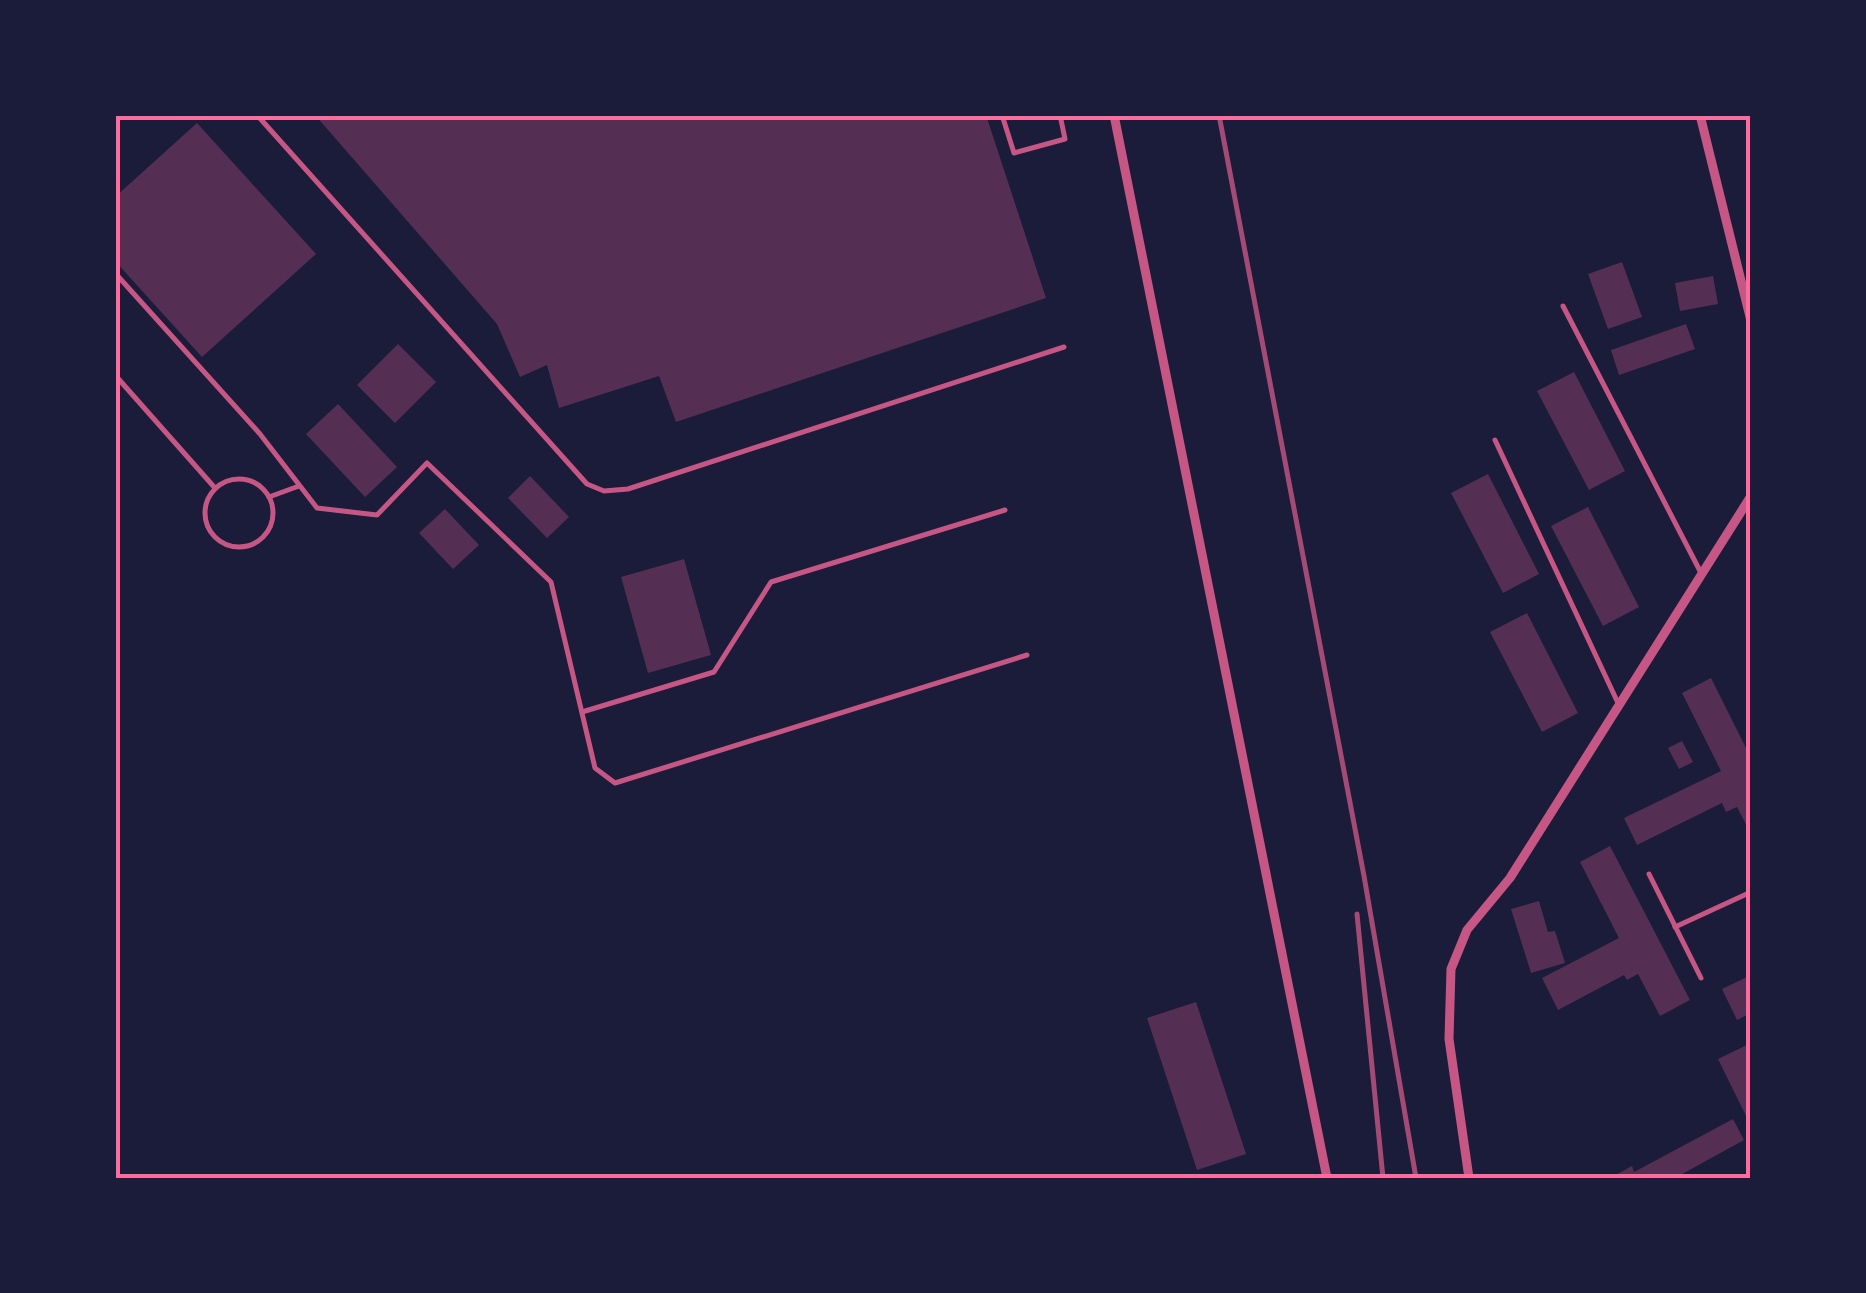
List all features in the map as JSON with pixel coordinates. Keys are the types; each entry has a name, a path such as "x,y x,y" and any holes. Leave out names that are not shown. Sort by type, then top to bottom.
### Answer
{"street":[{"path":"1114,115 1327,1178"},
{"path":"1700,115 1751,322"},
{"path":"1469,1178 1449,1039 1451,970 1467,930 1510,878 1751,496"}],"lane":[{"path":"256,115 587,484 604,491 628,489 1064,347"},
{"path":"1002,115 1014,153 1065,139 1060,115"},
{"path":"115,273 260,434 317,508 377,515 427,463 551,582 595,768 615,783 1026,656"},
{"path":"1563,306 1702,574"},
{"path":"115,375 216,488"},
{"path":"1495,440 1619,705"},
{"path":"238,478 262,487 273,510 272,522 257,542 232,546 211,534 204,510 216,488 238,478"},
{"path":"269,498 300,486"},
{"path":"582,712 714,672 771,582 1005,510"},
{"path":"1649,874 1700,978"},
{"path":"1675,927 1751,892"}],"building":[{"path":"315,115 986,115 1046,298 676,422 659,376 559,408 547,365 520,377 497,324"},
{"path":"197,123 316,254 202,357 115,261 115,197"},
{"path":"1622,262 1642,317 1608,329 1588,274"},
{"path":"1713,276 1718,304 1680,311 1675,283"},
{"path":"1686,324 1695,349 1619,375 1611,350"},
{"path":"398,344 436,382 395,423 357,385"},
{"path":"1574,372 1625,471 1589,490 1537,391"},
{"path":"338,404 397,467 365,497 306,434"},
{"path":"1488,474 1539,574 1503,593 1451,493"},
{"path":"530,476 569,517 547,538 508,498"},
{"path":"1588,507 1639,607 1603,626 1551,526"},
{"path":"445,509 479,545 453,569 419,533"},
{"path":"684,559 711,655 648,673 621,577"},
{"path":"1527,613 1578,713 1542,732 1490,632"},
{"path":"1711,678 1751,758 1751,834 1737,807 1726,812 1722,803 1637,845 1624,818 1721,771 1682,693"},
{"path":"1682,741 1693,762 1679,769 1668,748"},
{"path":"1610,846 1690,1000 1660,1016 1638,974 1627,980 1624,975 1558,1010 1542,978 1619,938 1580,862"},
{"path":"1539,901 1548,932 1555,931 1565,963 1531,973 1511,909"},
{"path":"1751,975 1751,1013 1737,1020 1722,989"},
{"path":"1196,1002 1246,1154 1197,1170 1147,1018"},
{"path":"1751,1043 1751,1126 1718,1059"},
{"path":"1733,1119 1744,1140 1675,1178 1610,1178 1632,1166 1634,1172"}],"railway":[{"path":"1219,115 1364,876 1416,1178"},
{"path":"1357,914 1383,1178"}]}
